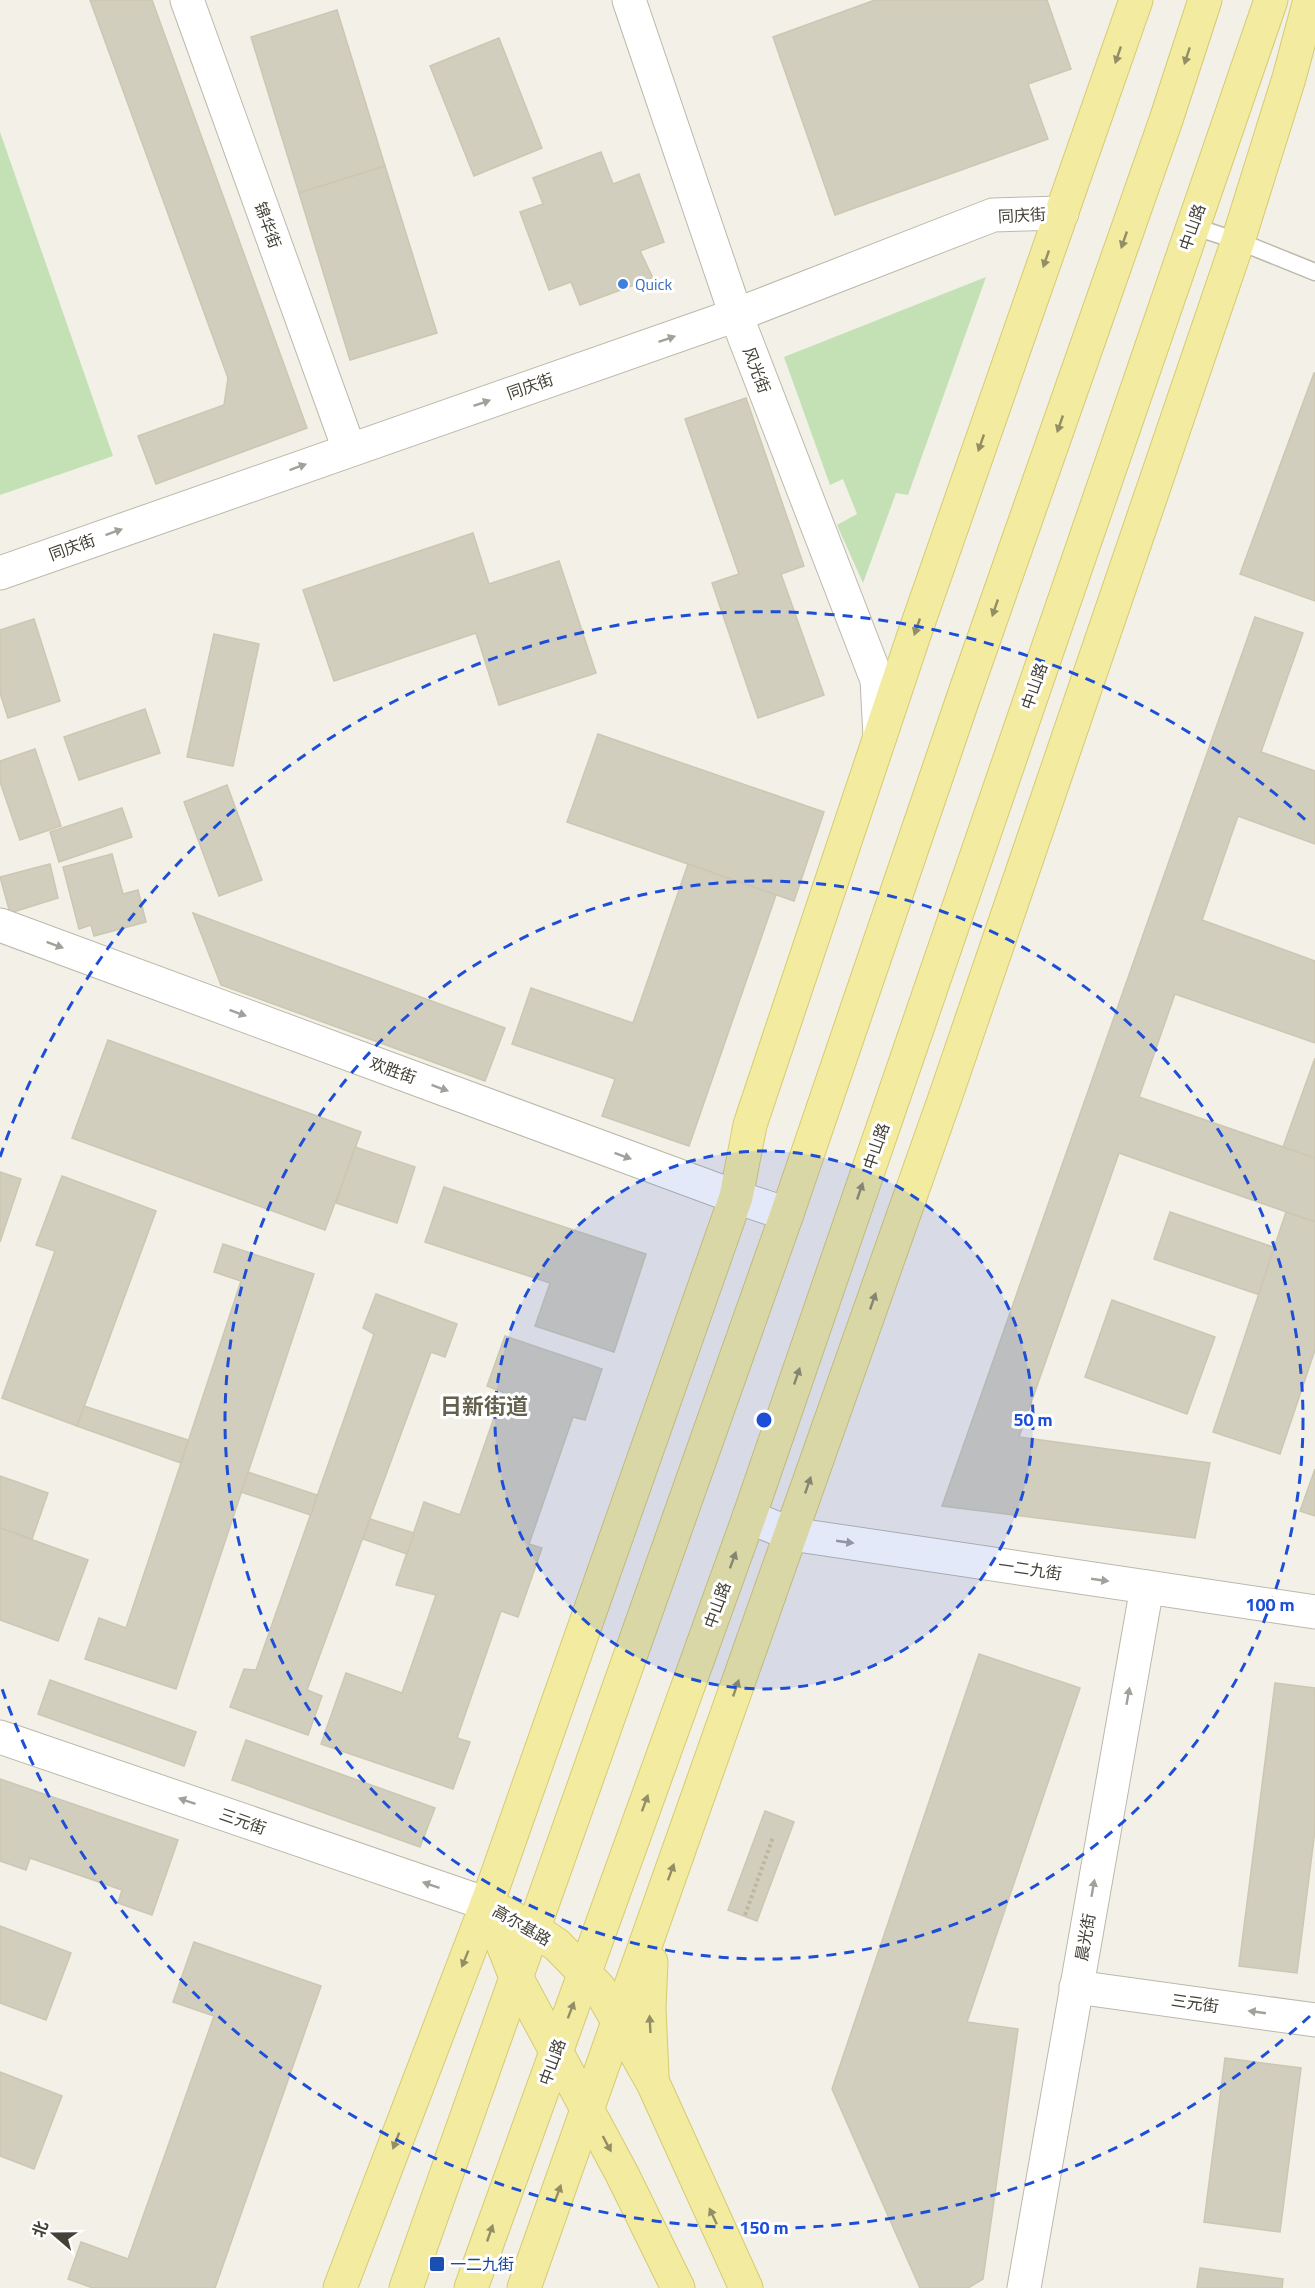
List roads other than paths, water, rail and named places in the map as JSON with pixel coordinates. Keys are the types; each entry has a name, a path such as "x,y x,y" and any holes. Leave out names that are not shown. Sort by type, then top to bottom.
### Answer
{"main road":[{"path":"340,2288 487,1904 736,1197 750,1125 914,635 1136,0"},
{"path":"406,2288 515,1975 535,1930 787,1214 968,684 1163,131 1205,0"},
{"name":"中山路","path":"471,2288 748,1517 1271,0"},
{"path":"524,2288 946,1095 1238,241 1289,78 1310,0"},
{"path":"619,1877 619,2023"},
{"name":"高尔基路","path":"487,1904 535,1930 557,1946 599,1988 653,2083 747,2288"},
{"name":"高尔基路","path":"487,1904 515,1975 588,2109 678,2288"},
{"path":"652,1927 649,2008 653,2083"}],"street":[{"name":"锦华街","path":"187,0 349,449"},
{"name":"风光街","path":"629,0 736,315 877,680 880,740"},
{"name":"同庆街","path":"0,573 736,315 993,215 1062,213"},
{"name":"欢胜街","path":"0,925 787,1214"},
{"name":"一二九街","path":"748,1517 791,1534 1315,1612"},
{"name":"晨光街","path":"1024,2288 1148,1587"},
{"name":"三元街","path":"0,1737 487,1904"},
{"name":"三元街","path":"1076,1987 1315,2020"}],"lane":[{"path":"1192,226 1238,241 1315,272"}],"place":[{"name":"Quick","path":"623,284"},
{"name":"一二九街","path":"437,2264"}],"district":[{"name":"日新街道","path":"484,1406"}]}
